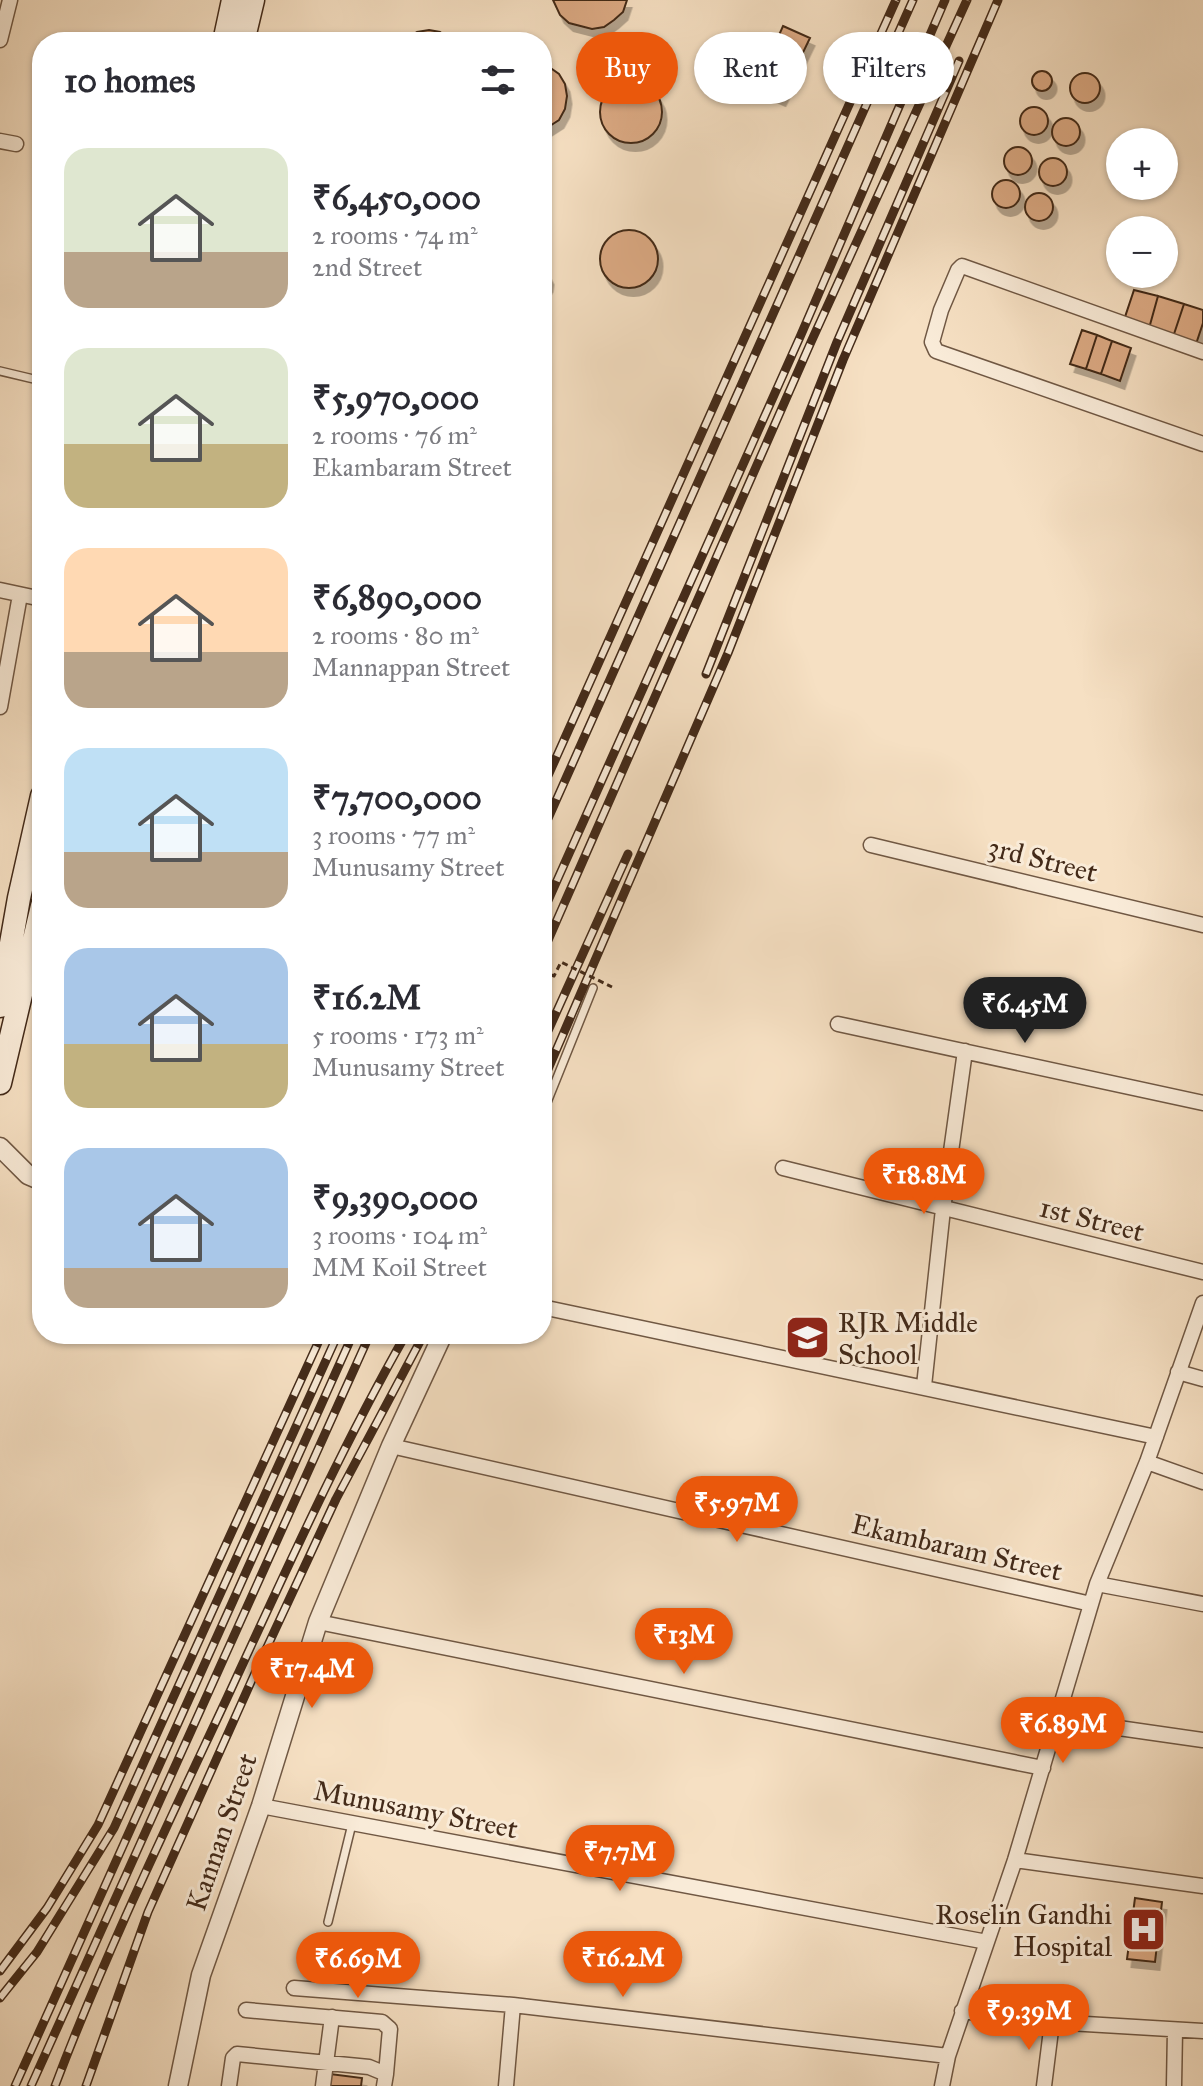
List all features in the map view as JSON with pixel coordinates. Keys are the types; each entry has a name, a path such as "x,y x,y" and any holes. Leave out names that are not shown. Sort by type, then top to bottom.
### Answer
{"main road":[{"path":"226,32 233,0"},
{"path":"245,32 253,0"},
{"path":"0,1006 32,840"},
{"path":"0,1083 32,948"}],"street":[{"path":"0,40 10,0"},
{"path":"0,141 16,144"},
{"path":"1203,352 962,266 941,310 932,342 936,351 1203,444"},
{"path":"0,590 32,597"},
{"path":"0,707 20,595"},
{"name":"3rd Street","path":"871,845 1203,925"},
{"path":"838,1024 1203,1103"},
{"path":"924,1386 943,1209 965,1051"},
{"path":"0,1147 32,1177"},
{"name":"1st Street","path":"783,1168 1203,1272"},
{"path":"942,2086 948,2056 1015,1860 1097,1584 1147,1462 1203,1303"},
{"path":"552,1309 1156,1437"},
{"name":"Kannan Street","path":"178,2086 201,1975 261,1806 318,1622 391,1446 438,1344"},
{"path":"1178,1372 1203,1379"},
{"name":"Ekambaram Street","path":"391,1446 1091,1604"},
{"path":"1147,1462 1203,1482"},
{"path":"1097,1584 1203,1604"},
{"path":"318,1622 1043,1768"},
{"path":"1056,1719 1203,1740"},
{"name":"Munusamy Street","path":"261,1806 987,1942"},
{"path":"1015,1860 1203,1886"},
{"path":"294,1988 513,2005 948,2056"},
{"path":"506,2086 513,2005"},
{"path":"246,2010 382,2022 390,2029 385,2080"},
{"path":"962,2011 1052,2022 1203,2031"},
{"path":"323,2086 332,2017"},
{"path":"1044,2086 1052,2022"},
{"path":"1174,2086 1175,2030"},
{"path":"229,2086 233,2058 237,2054 369,2067 385,2080"}],"lane":[{"path":"0,371 32,379"},
{"path":"552,1090 593,988"},
{"path":"328,1922 352,1824"}],"path":[{"path":"552,975 561,962 612,987"}],"building":[{"path":"553,0 627,0 623,12 614,20 604,27 592,29 569,23 560,15"},
{"path":"783,26 796,32 780,32"},
{"path":"552,69 565,84 567,96 559,120 552,125"},
{"path":"1038,71 1046,71 1052,81 1046,91 1038,91 1032,85 1032,77"},
{"path":"1085,73 1091,74 1099,82 1099,94 1091,102 1085,103 1079,102 1071,94 1070,88 1071,82 1079,74"},
{"path":"602,104 660,104 662,112 653,134 631,143 609,134 600,112"},
{"path":"1034,107 1044,111 1048,121 1044,131 1034,135 1024,131 1020,121 1024,111"},
{"path":"1066,118 1076,122 1080,132 1076,142 1066,146 1056,142 1052,132 1056,122"},
{"path":"1018,147 1028,151 1032,161 1028,171 1018,175 1008,171 1004,161 1008,151"},
{"path":"1053,158 1063,162 1067,172 1063,182 1053,186 1043,182 1039,172 1043,162"},
{"path":"1006,180 1016,184 1020,194 1016,204 1006,208 996,204 992,194 996,184"},
{"path":"1039,193 1049,197 1053,207 1049,217 1039,221 1029,217 1025,207 1029,197"},
{"path":"629,230 650,238 658,259 650,280 629,288 608,280 600,259 608,238"},
{"path":"1134,290 1158,296 1148,332 1123,323"},
{"path":"1158,296 1184,304 1172,340 1148,332"},
{"path":"1184,304 1203,310 1203,323 1195,347 1172,340"},
{"path":"1082,330 1097,335 1086,369 1070,364"},
{"path":"1097,335 1112,341 1101,374 1086,369"},
{"path":"1112,341 1131,348 1120,381 1101,374"},
{"path":"1135,1898 1162,1902 1155,1962 1127,1959"},
{"path":"330,2074 362,2078 361,2086 330,2086"}],"railway":[{"path":"552,767 896,0"},
{"path":"552,810 913,0"},
{"path":"552,892 800,337 945,0"},
{"path":"552,931 811,342 967,0"},
{"path":"552,1060 728,653 843,360 998,0"},
{"path":"706,674 837,342 959,61"},
{"path":"552,1022 628,854"},
{"path":"0,1971 47,1908 98,1825 317,1344"},
{"path":"0,1998 37,1952 114,1828 333,1344"},
{"path":"15,2086 349,1344"},
{"path":"31,2086 365,1344"},
{"path":"55,2086 137,1890 291,1560 401,1344"},
{"path":"86,2086 148,1912 255,1673 336,1499 419,1344"}],"place":[{"name":"RJR Middle School","path":"807,1338"},
{"name":"Roselin Gandhi Hospital","path":"1143,1930"}]}
